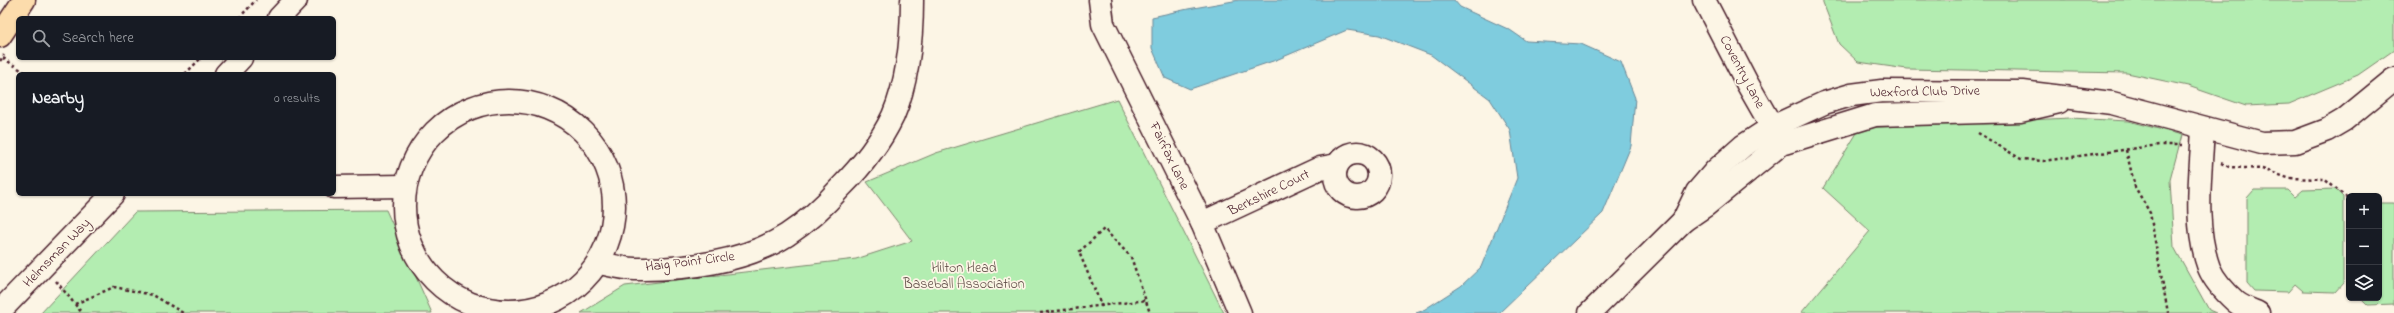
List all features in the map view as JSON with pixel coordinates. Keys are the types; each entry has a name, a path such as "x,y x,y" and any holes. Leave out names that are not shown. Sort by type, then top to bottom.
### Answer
{"highway":[{"path":"0,36 24,0"}],"street":[{"path":"281,16 296,0"},
{"name":"Haig Point Circle","path":"599,263 634,269 671,267 726,260 758,251 787,235 824,205 870,156 893,116 907,66 912,29 912,0"},
{"name":"Fairfax Lane","path":"1100,0 1103,24 1202,223 1240,313"},
{"name":"Coventry Lane","path":"1704,0 1746,83 1777,135"},
{"path":"228,72 239,60"},
{"name":"Wexford Club Drive","path":"1590,313 1683,221 1705,206 1777,135 1875,115 2020,111 2072,99 2112,103 2262,143 2295,142 2327,130 2344,120 2394,79"},
{"path":"499,100 533,102 564,115 590,137 608,165 615,198 615,205 612,232 599,263 577,287 555,301 518,312 489,311 455,297 430,276 412,249 404,218 405,186 416,154 438,127 466,109 472,107 499,100"},
{"path":"2203,128 2201,232 2210,269 2222,287 2237,303 2258,313"},
{"name":"Berkshire Court","path":"1202,223 1320,168 1337,165"},
{"path":"336,187 405,186"},
{"name":"Helmsman Way","path":"0,311 111,196"}],"path":[{"path":"241,16 256,0"},
{"path":"3,58 24,72"},
{"path":"187,72 199,60"},
{"path":"1974,130 2021,159 2043,161 2159,145 2182,145 2202,151 2229,167 2262,169 2288,178 2324,179 2346,197"},
{"path":"2126,150 2135,188 2150,213 2168,313"},
{"path":"1102,306 1079,252 1104,229 1131,257 1147,300 1150,313"},
{"path":"54,278 82,313"},
{"path":"74,304 114,287 153,295 183,313"},
{"path":"1040,313 1147,300"}],"green space":[{"path":"1822,0 2394,0 2394,50 2358,75 2289,104 2246,106 2188,86 2127,73 1907,69 1858,62 1839,44"},
{"name":"Hilton Head Baseball Association","path":"1117,99 1224,313 581,313 625,286 856,259 912,241 867,182 936,153"},
{"path":"2070,118 2128,121 2182,135 2170,180 2174,247 2209,310 2216,313 1801,313 1870,231 1823,188 1860,128"},
{"path":"2335,189 2343,197 2343,283 2335,292 2303,291 2295,284 2288,292 2254,291 2247,283 2247,198 2254,190 2288,190 2295,197 2303,190"},
{"path":"2382,203 2394,203 2394,304 2368,305 2364,301 2382,301"},
{"path":"386,210 432,313 41,313 135,212"}],"water":[{"path":"1239,0 1454,0 1460,7 1510,30 1526,41 1581,44 1621,62 1635,98 1631,146 1603,213 1499,313 1416,313 1422,311 1461,286 1481,267 1517,178 1510,130 1490,99 1431,55 1379,35 1347,30 1276,60 1190,89 1165,78 1152,48 1152,17"}]}
